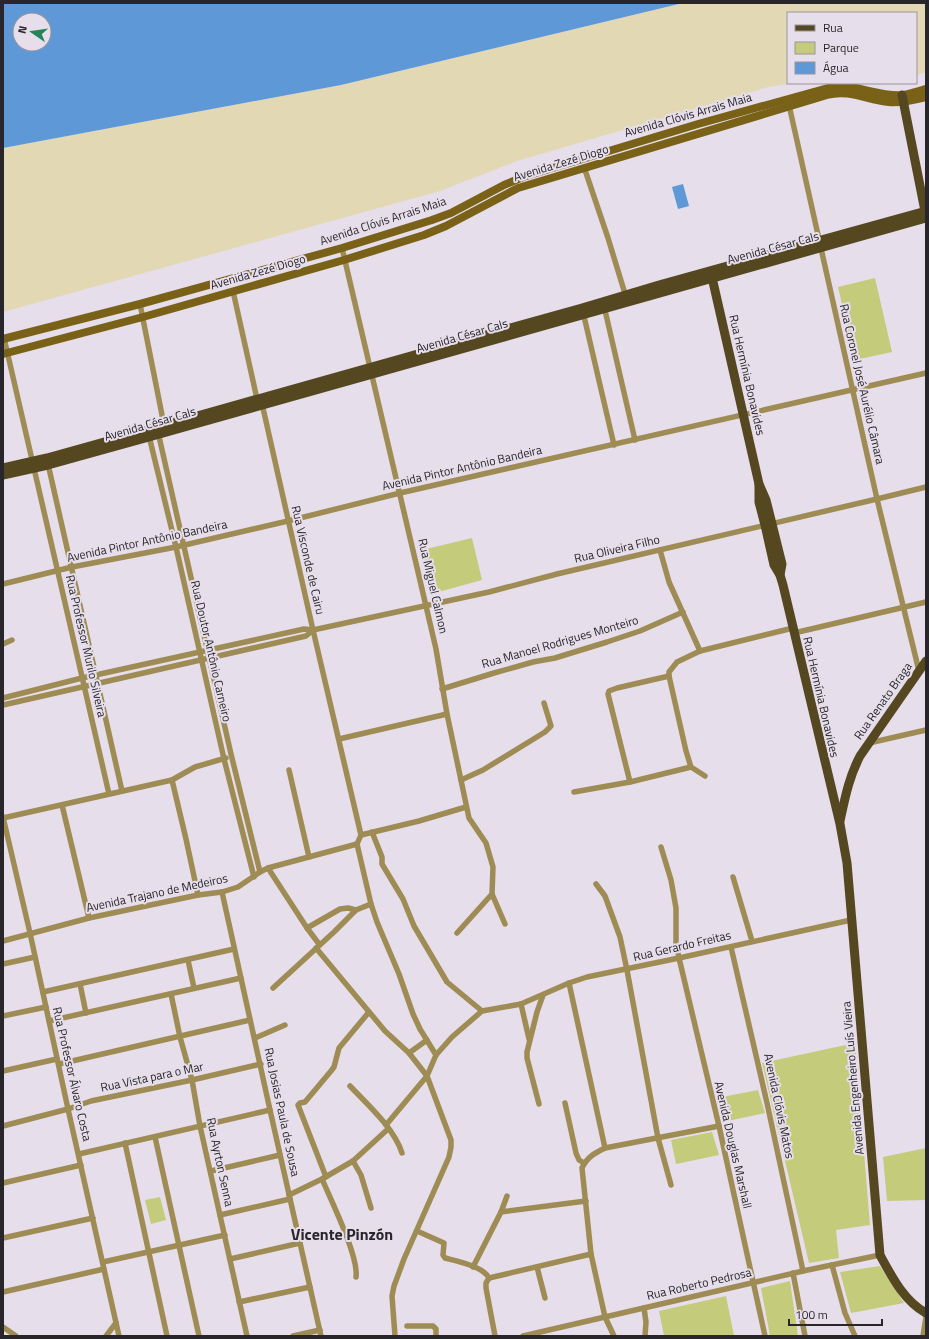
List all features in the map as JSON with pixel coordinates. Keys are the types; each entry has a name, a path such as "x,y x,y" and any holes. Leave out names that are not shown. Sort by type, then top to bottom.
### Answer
{"main road":[{"path":"903,98 926,89"},
{"name":"Avenida Zezé Diogo","path":"5,353 143,317 344,260 431,232 466,216 518,188 789,103 838,93 853,94 870,99 890,102 903,98"},
{"path":"903,98 926,97"},
{"path":"903,98 926,214"},
{"name":"Avenida Clóvis Arrais Maia","path":"3,339 140,304 342,248 437,219 523,177 698,124 789,103"},
{"name":"Avenida César Cals","path":"3,468 48,462 926,214"},
{"name":"Rua Hermínia Bonavides","path":"711,274 759,484 759,502 768,524 774,565 780,574 840,824"},
{"name":"Avenida César Cals","path":"3,475 33,465"},
{"name":"Rua Renato Braga","path":"840,824 846,790 860,756 926,661"},
{"name":"Avenida Engenheiro Luís Vieira","path":"840,824 847,863 880,1255 900,1290 919,1309 926,1313"}],"street":[{"name":"Rua Coronel José Aurélio Câmara","path":"789,103 877,499 919,672"},
{"path":"584,167 626,298"},
{"name":"Rua Miguel Calmon","path":"342,248 436,649 442,689 466,807 469,818 486,843 492,863 492,894 505,924"},
{"name":"Rua Visconde de Cairu","path":"233,291 361,835"},
{"name":"Rua Doutor Antônio Carneiro","path":"140,304 143,317 155,431 165,499 224,759 254,877"},
{"path":"603,304 635,440"},
{"path":"583,311 614,446"},
{"name":"Rua Professor Murilo Silveira","path":"3,339 5,353 33,465 109,794"},
{"name":"Avenida Pintor Antônio Bandeira","path":"3,584 72,567 183,545 288,521 926,373"},
{"name":"Rua Doutor Antônio Carneiro","path":"155,431 173,497 207,651 260,872"},
{"name":"Rua Professor Murilo Silveira","path":"48,462 122,791"},
{"name":"Rua Oliveira Filho","path":"3,698 82,678 304,629 313,630 488,592 557,574 926,487"},
{"path":"165,499 173,497"},
{"path":"660,550 669,582 700,651"},
{"path":"705,776 691,767 686,751 669,676 669,672 677,662 700,651 926,602"},
{"name":"Rua Manoel Rodrigues Monteiro","path":"442,689 494,673 555,658 608,642 640,631 683,612"},
{"name":"Rua Oliveira Filho","path":"3,705 306,636 313,630"},
{"path":"3,644 12,640"},
{"path":"257,640 258,647"},
{"path":"230,646 232,653"},
{"path":"630,782 608,694 609,691 669,676"},
{"path":"461,780 483,770 545,732 552,726 544,703"},
{"path":"214,713 221,711"},
{"path":"339,739 447,714"},
{"path":"869,743 926,730"},
{"path":"220,742 228,740"},
{"path":"3,818 172,780 195,767 224,759 231,754"},
{"path":"574,792 630,782 691,767"},
{"path":"289,770 309,857"},
{"path":"172,780 198,895"},
{"path":"62,805 89,918"},
{"path":"436,1055 413,1014 399,974 384,940 371,904 357,844 361,835 419,821 466,807"},
{"name":"Rua Professor Álvaro Costa","path":"3,818 30,933 119,1336"},
{"path":"220,1215 290,1197 353,1161 387,1127 427,1076 436,1055 452,1038 482,1011 451,985 433,959 414,926 403,899 382,864 382,857 372,832"},
{"name":"Avenida Trajano de Medeiros","path":"3,941 89,918 198,895 222,892 238,887 268,868 357,844"},
{"name":"Avenida Douglas Marshall","path":"661,847 671,880 676,908 676,939 679,958 719,1126 765,1336"},
{"path":"268,868 318,946 369,1012 385,1031 409,1053 427,1076 451,1140 449,1157 404,1259 392,1291 395,1336"},
{"path":"733,877 752,942"},
{"path":"596,884 603,892 620,936 658,1138 671,1185"},
{"name":"Rua Josias Paula de Sousa","path":"222,892 321,1333"},
{"path":"457,933 492,894"},
{"path":"273,988 356,910 371,904"},
{"path":"307,928 340,909 348,908 356,910"},
{"name":"Rua Gerardo Freitas","path":"482,1011 521,1004 569,983 587,977 627,970 851,920"},
{"name":"Avenida Clóvis Matos","path":"731,946 803,1271"},
{"path":"43,992 234,950"},
{"path":"3,964 35,957"},
{"path":"188,960 194,988"},
{"path":"49,1021 241,978"},
{"path":"569,983 605,1148"},
{"path":"80,984 86,1013"},
{"name":"Rua Ayrton Senna","path":"171,994 180,1037 192,1080 200,1126 247,1336"},
{"path":"539,1104 527,1058 527,1049 543,995"},
{"path":"521,1004 530,1040"},
{"path":"3,1016 46,1007"},
{"path":"356,1277 355,1263 347,1239 298,1105 305,1102 331,1071 334,1067 339,1048 369,1012"},
{"path":"3,1071 58,1062 180,1037 250,1020"},
{"path":"255,1038 285,1025"},
{"path":"409,1053 427,1040"},
{"name":"Rua Vista para o Mar","path":"3,1126 68,1109 91,1101 260,1064"},
{"path":"350,1086 387,1127 400,1146 402,1153"},
{"path":"565,1103 576,1153 579,1160 584,1163"},
{"path":"79,1154 270,1110"},
{"path":"614,1336 606,1317 591,1254 582,1168 584,1163 590,1156 605,1148 719,1126"},
{"path":"155,1137 199,1336"},
{"path":"125,1144 167,1336"},
{"path":"211,1172 280,1155"},
{"path":"353,1161 361,1175 371,1208"},
{"path":"3,1182 81,1165"},
{"path":"473,1267 501,1212 507,1196"},
{"path":"501,1212 586,1201"},
{"path":"3,1238 93,1218"},
{"path":"417,1231 442,1242 444,1245 443,1256 445,1258 473,1267 485,1273 489,1278"},
{"path":"103,1262 224,1235"},
{"path":"230,1259 300,1243"},
{"path":"496,1336 486,1288 486,1283 489,1278 591,1254"},
{"name":"Rua Roberto Pedrosa","path":"523,1336 753,1282 880,1255"},
{"path":"832,1265 845,1313 855,1336"},
{"path":"537,1267 545,1298"},
{"path":"3,1292 104,1269"},
{"path":"793,1273 805,1336"},
{"path":"239,1302 310,1286"},
{"path":"644,1308 646,1322 645,1336"},
{"path":"923,1336 926,1317"},
{"path":"106,1336 116,1323"},
{"path":"407,1326 433,1326 436,1329 436,1336"},
{"path":"3,1327 16,1336"},
{"path":"293,1336 321,1333"}],"green space":[{"path":"875,278 892,352 855,360 838,287"},
{"path":"472,538 482,580 431,594 422,550"},
{"path":"855,1043 870,1225 836,1230 839,1258 809,1263 762,1063"},
{"path":"758,1090 765,1113 723,1122 717,1098"},
{"path":"712,1132 719,1155 676,1164 671,1140"},
{"path":"926,1148 926,1200 887,1201 883,1157"},
{"path":"160,1197 166,1220 151,1224 145,1200"},
{"path":"880,1266 904,1303 851,1313 840,1272"},
{"path":"790,1281 798,1336 770,1336 761,1288"},
{"path":"726,1296 734,1336 664,1336 659,1311"}],"sand":[{"path":"683,3 926,3 926,72 917,75 917,12 787,12 788,84 768,87 517,161 440,191 3,312 3,148 341,85"}],"water":[{"path":"3,3 683,3 341,85 3,148"},
{"path":"683,184 689,206 678,209 672,187"}],"district":[{"name":"Vicente Pinzón","path":"342,1234"}]}
